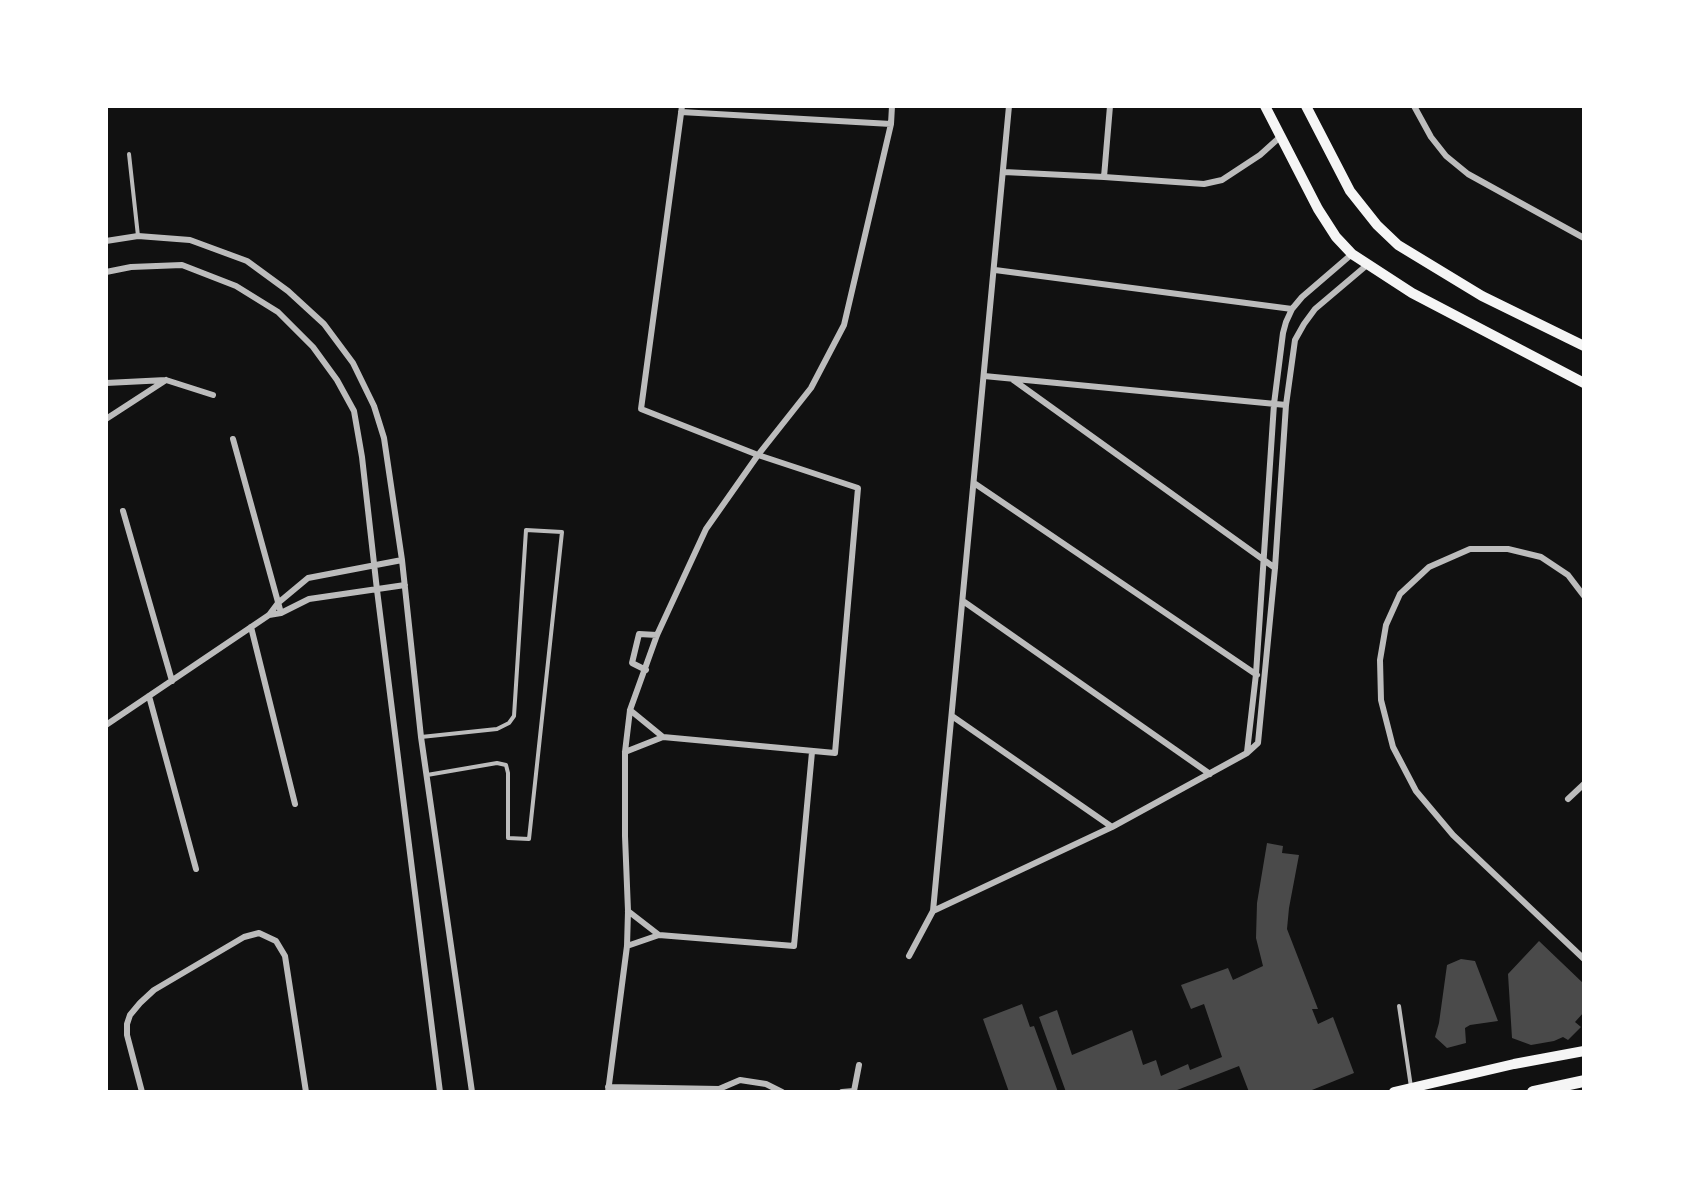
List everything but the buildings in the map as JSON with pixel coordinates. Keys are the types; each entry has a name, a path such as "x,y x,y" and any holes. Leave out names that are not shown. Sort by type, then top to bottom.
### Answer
{"main road":[{"path":"1265,106 1318,209 1336,237 1352,254 1412,293 1584,383"},
{"path":"1306,106 1350,191 1377,225 1398,245 1482,296 1584,346"},
{"path":"1394,1092 1584,1051"},
{"path":"1533,1092 1584,1081"}],"street":[{"path":"782,1092 766,1084 740,1080 721,1090 608,1089 627,946 625,752 630,710 657,635 706,529 758,455 811,388 844,325 891,124 892,106"},
{"path":"909,956 933,911 1009,106"},
{"path":"1104,177 1110,106"},
{"path":"1414,106 1431,137 1446,156 1468,174 1584,238"},
{"path":"625,752 663,737 835,753 858,488 758,455 641,409 681,110 891,124"},
{"path":"1004,172 1204,184 1222,180 1280,137"},
{"path":"106,241 138,236 190,240 248,261 288,291 324,324 353,363 374,406 384,438 402,560 422,737 472,1092"},
{"path":"1247,753 1256,674 1274,404 1283,333 1292,309 1302,297 1352,254"},
{"path":"106,272 131,267 182,265 245,291 278,312 313,347 337,380 354,411 362,457 440,1092"},
{"path":"933,911 1112,827 1247,753 1258,743 1275,568 1286,405 1295,340 1315,309 1367,265"},
{"path":"995,270 1292,309"},
{"path":"984,376 1286,405"},
{"path":"1012,379 1275,568"},
{"path":"106,419 166,380"},
{"path":"106,383 166,380 213,395"},
{"path":"233,439 281,613"},
{"path":"974,483 1265,680"},
{"path":"123,512 172,681"},
{"path":"1584,596 1568,575 1541,556 1508,549 1470,549 1429,567 1400,594 1386,625 1380,660 1382,700 1393,747 1416,791 1453,835 1584,959"},
{"path":"106,725 269,615 278,603 308,578 402,560"},
{"path":"269,615 281,613 309,599 405,585"},
{"path":"963,601 1210,774"},
{"path":"251,627 295,804"},
{"path":"646,670 632,663 639,634 657,635"},
{"path":"149,696 196,869"},
{"path":"630,710 663,737"},
{"path":"952,716 1112,827"},
{"path":"627,946 659,935 794,946 812,752"},
{"path":"1569,799 1584,784"},
{"path":"628,911 659,935"},
{"path":"142,1092 127,1035 130,1016 154,990 244,937 259,933 276,941 285,956 306,1092"},
{"path":"854,1091 859,1065"},
{"path":"842,1092 859,1092"}],"lane":[{"path":"129,154 138,236"},
{"path":"422,737 497,729 509,723 513,716 526,530 562,532 529,839 508,838 506,765 498,763 427,775"},
{"path":"1399,1006 1411,1088"}]}
